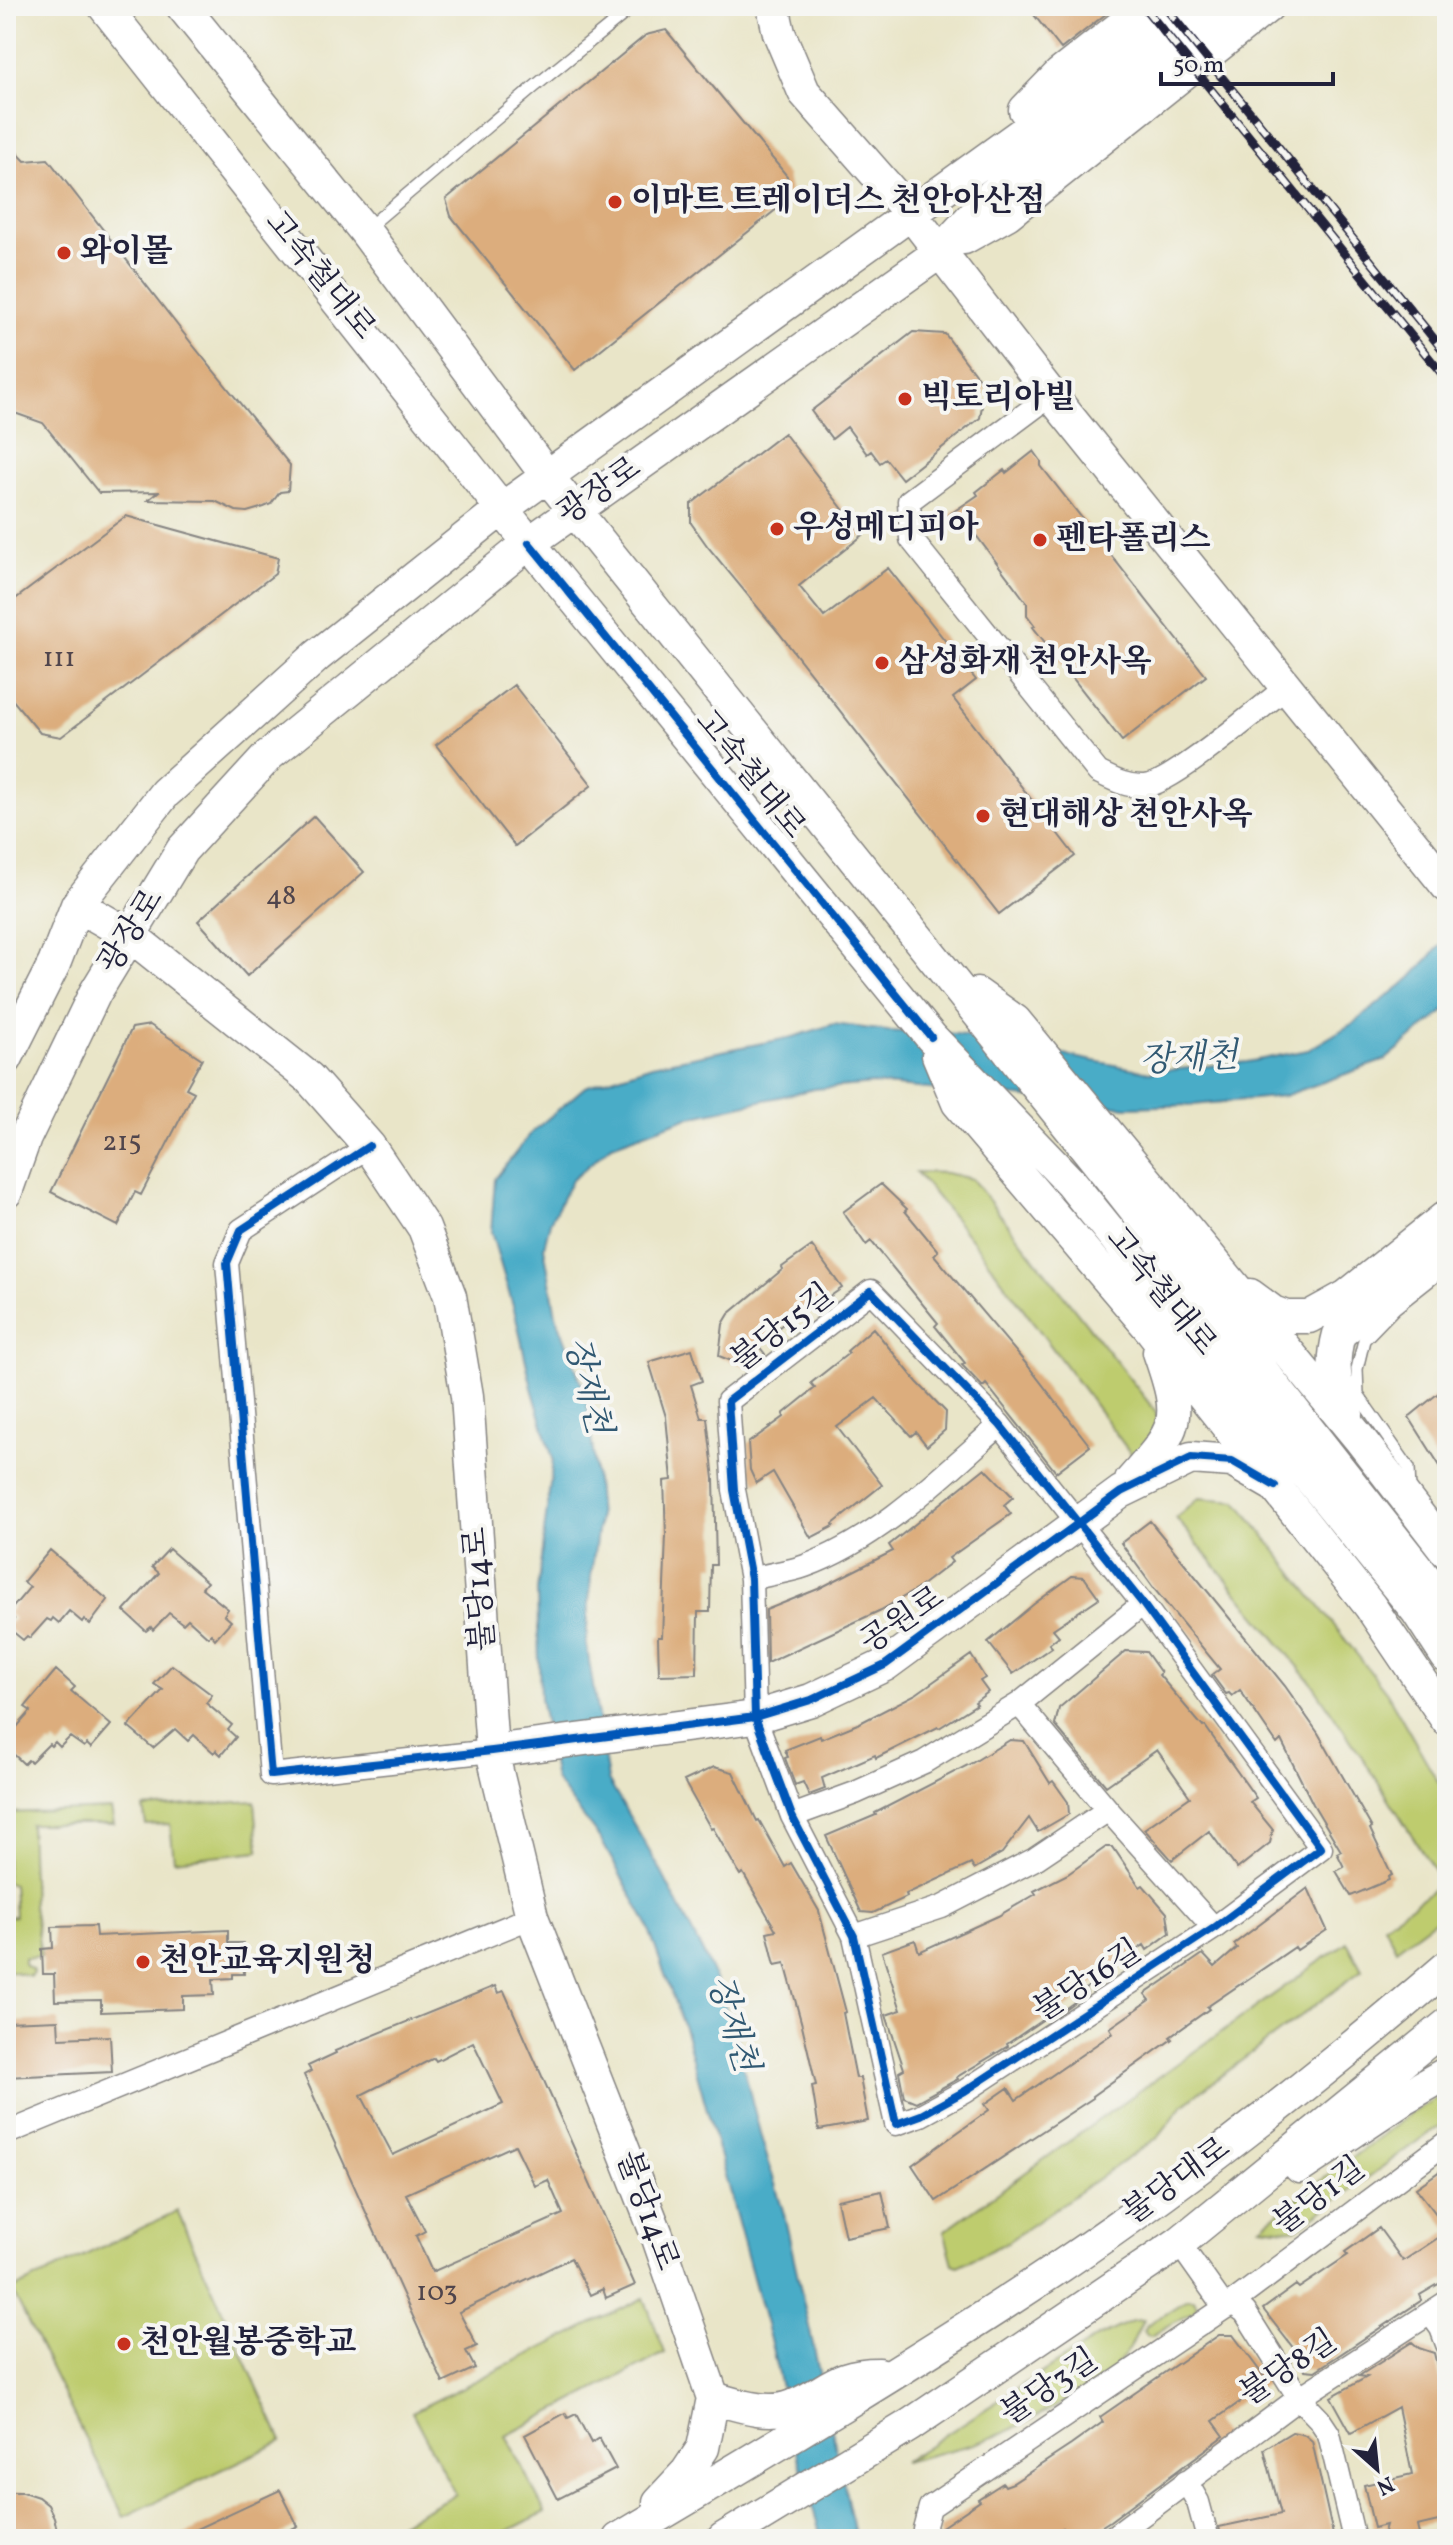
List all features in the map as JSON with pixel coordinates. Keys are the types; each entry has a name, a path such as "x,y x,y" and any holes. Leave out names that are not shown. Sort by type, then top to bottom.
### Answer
{"main road":[{"name":"고속철대로","path":"104,6 529,543 908,1009 1070,1182 1417,1611 1447,1657"},
{"name":"고속철대로","path":"182,6 364,230 547,476 945,971 1000,1021 1116,1185 1447,1606"},
{"path":"773,6 779,33 804,92 911,214 1051,395 1447,886"},
{"path":"961,176 1060,74 1147,6"},
{"name":"광장로","path":"6,1059 54,964 77,905 165,793 317,656 503,508 1031,127 1183,6"},
{"name":"광장로","path":"6,1192 25,1138 95,993 182,850 269,755 529,543 940,252 992,195 1226,6"},
{"path":"940,252 1007,214 1268,6"},
{"name":"불당14로","path":"77,905 131,936 309,1078 369,1146 424,1228 450,1296 467,1396 492,1751 532,1917 657,2235 713,2398"},
{"path":"1000,1021 1156,1192 1359,1438 1447,1552"},
{"path":"931,1037 958,1103 1152,1331 1370,1606 1445,1719"},
{"path":"1359,1438 1340,1400 1333,1354 1339,1334 1358,1302 1447,1216"},
{"path":"1229,1280 1273,1312 1286,1317 1309,1317 1358,1302 1447,1245"},
{"path":"1121,1492 1166,1440 1176,1411 1173,1392 1152,1331"},
{"path":"1121,1492 1191,1458 1232,1461 1275,1486"},
{"name":"공원로","path":"492,1751 755,1717 811,1700 885,1665 1121,1492"},
{"path":"1400,2007 1447,1953"},
{"name":"불당대로","path":"626,2535 891,2374 1061,2266 1261,2122 1447,1967"},
{"name":"불당대로","path":"790,2500 910,2425 1179,2243 1447,2025"},
{"path":"1236,2196 1286,2176 1405,2097 1447,2073"},
{"path":"626,2535 687,2472 703,2448 713,2398 769,2410 792,2406 836,2381 863,2373 891,2374"},
{"path":"723,2539 790,2500"},
{"path":"769,2539 790,2500"}],"street":[{"path":"1051,395 909,501 911,539 1098,772 1123,785 1148,786 1172,775 1287,687"},
{"path":"369,1146 241,1230 227,1263 271,1775 492,1751"},
{"name":"불당15길","path":"755,1717 751,1579 734,1490 728,1401 871,1291 1000,1425 1078,1524"},
{"path":"751,1579 806,1566 853,1542 901,1509 1000,1425"},
{"path":"1078,1524 1143,1604 1321,1848 1328,1870"},
{"path":"792,1816 855,1793 924,1762 1019,1704 1143,1604"},
{"path":"1019,1704 1108,1810 1214,1928"},
{"name":"불당16길","path":"755,1717 792,1816 854,1936 896,2124 921,2115 965,2091 1214,1928 1321,1848"},
{"path":"854,1936 942,1907 1035,1859 1108,1810"},
{"path":"12,2131 532,1917"},
{"name":"불당1길","path":"1228,2306 1447,2142"},
{"path":"1179,2243 1228,2306 1245,2312 1299,2398 1329,2434 1354,2539"},
{"name":"불당3길","path":"926,2539 924,2529 930,2507 1228,2306"},
{"name":"불당8길","path":"1110,2539 1299,2398 1438,2308 1447,2344"},
{"path":"1186,2481 1198,2502 1208,2539"}],"lane":[{"path":"364,230 634,6"},
{"path":"1411,1505 1409,1468 1358,1395 1357,1369 1364,1340 1395,1308 1447,1267"}],"green space":[{"path":"916,1172 946,1173 972,1179 1156,1412 1158,1424 1134,1458 976,1245"},
{"path":"1199,1498 1237,1501 1387,1693 1447,1797 1447,1911 1396,1949 1384,1925 1442,1883 1312,1683 1176,1518"},
{"path":"255,1801 259,1851 174,1860 170,1824 146,1825 143,1808"},
{"path":"111,1809 114,1824 30,1824 33,1906 41,1956 24,1958 24,1964 32,1969 30,1976 6,1970 6,1917 15,1916 13,1884 6,1882 6,1813"},
{"path":"1347,1942 1362,1970 1183,2105 1158,2137 1006,2243 958,2266 953,2264 944,2231"},
{"path":"1447,2091 1447,2123 1430,2132 1296,2230 1261,2226 1410,2114"},
{"path":"177,2211 282,2441 124,2517 12,2290"},
{"path":"644,2298 665,2353 506,2436 545,2512 492,2539 371,2539 455,2494 412,2412"},
{"path":"1188,2299 1194,2299 1197,2305 1195,2310 1151,2336 1147,2335 1144,2331 1147,2325"},
{"path":"1143,2320 1130,2348 1109,2375 1089,2390 1004,2433 903,2462 1096,2338 1132,2321"}],"water":[{"name":"장재천","path":"1447,938 1447,1009 1385,1060 1284,1096 1193,1105 1128,1107 873,1084 814,1089 686,1118 612,1145 572,1180 550,1222 544,1247 556,1315 586,1396 594,1459 599,1517 586,1642 608,1780 662,1873 712,1971 735,2033 784,2214 856,2539 822,2539 793,2441 771,2343 687,2037 646,1921 601,1840 555,1780 540,1698 537,1591 553,1459 491,1232 495,1179 532,1132 585,1087 652,1065 793,1037 834,1024 887,1031 957,1034 1150,1072 1247,1062 1308,1050 1355,1022 1411,978"}],"building":[{"path":"1027,6 1116,6 1061,49"},
{"name":"이마트 트레이더스 천안아산점","path":"666,30 787,176 790,190 783,204 575,370 451,216 446,199 646,35"},
{"name":"와이몰","path":"6,141 25,161 48,159 290,465 288,491 280,492 271,504 247,512 236,511 215,501 148,500 158,492 99,493 43,423 6,410"},
{"name":"빅토리아빌","path":"913,332 945,334 985,387 980,418 902,479 886,459 880,463 871,451 867,454 847,427 832,439 811,411"},
{"path":"784,433 863,535 799,586 824,617 888,568 976,680 953,698 1075,856 999,914 691,523 691,504"},
{"path":"1034,451 1041,466 1206,676 1122,741 1033,627 1027,615 1027,603 969,526 937,523 978,495 976,492 1004,470 1006,473"},
{"path":"126,516 278,558 275,574 61,737 40,733 6,692 6,606"},
{"path":"514,685 592,785 515,846 436,745"},
{"path":"314,816 364,872 247,976 198,921"},
{"path":"150,1025 202,1059 186,1088 194,1092 141,1195 135,1192 118,1226 51,1192 132,1028"},
{"path":"881,1184 907,1209 905,1211 938,1251 934,1255 1028,1366 1090,1446 1056,1472 986,1384 983,1387 962,1365 965,1363 935,1326 938,1323 871,1241 866,1245 843,1212"},
{"path":"812,1246 842,1288 812,1309 808,1304 768,1336 758,1345 765,1354 747,1367 719,1356 723,1324 729,1314 782,1267"},
{"path":"873,1328 946,1412 945,1430 927,1446 916,1432 911,1436 876,1398 837,1427 882,1485 834,1526 811,1538 773,1472 756,1483 750,1470 748,1443 784,1417 783,1414 815,1388 811,1383 849,1353 847,1351"},
{"path":"692,1349 702,1381 691,1385 701,1418 707,1418 714,1479 716,1565 711,1565 710,1612 698,1612 697,1674 659,1675 658,1637 662,1637 666,1535 664,1481 672,1480 666,1417 649,1362"},
{"path":"1447,1386 1447,1477 1409,1417"},
{"path":"985,1468 1013,1497 1004,1505 1011,1514 949,1558 952,1562 917,1589 881,1610 767,1663 766,1610 818,1589 893,1551 889,1545"},
{"path":"1150,1521 1285,1686 1318,1733 1372,1828 1392,1875 1388,1877 1389,1880 1351,1896 1336,1871 1344,1867 1337,1853 1341,1851 1281,1740 1277,1744 1240,1690 1232,1696 1226,1694 1212,1675 1220,1669 1121,1543"},
{"path":"169,1549 207,1582 202,1588 228,1609 224,1615 231,1621 215,1639 211,1634 208,1637 188,1619 183,1624 169,1613 153,1630 151,1627 146,1631 124,1611 159,1573 152,1567"},
{"path":"50,1550 108,1600 90,1624 84,1619 82,1622 69,1611 59,1623 53,1618 51,1621 47,1619 30,1638 27,1636 23,1640 7,1627 14,1619 8,1613 30,1587 23,1582"},
{"path":"1072,1576 1084,1577 1099,1598 1053,1629 1059,1636 1049,1644 1052,1647 1013,1674 988,1642"},
{"path":"1126,1651 1146,1652 1161,1673 1159,1675 1205,1726 1256,1798 1250,1802 1273,1830 1270,1843 1237,1869 1209,1831 1172,1860 1144,1829 1190,1797 1157,1750 1106,1786 1055,1725 1059,1708"},
{"path":"971,1655 985,1678 980,1681 988,1692 975,1702 977,1704 939,1728 876,1758 875,1755 822,1778 825,1789 809,1795 803,1782 795,1785 785,1750 860,1723 916,1694"},
{"path":"172,1665 212,1695 206,1703 232,1725 228,1730 236,1737 221,1755 216,1750 214,1753 194,1735 188,1741 175,1729 153,1748 128,1727 163,1690 154,1684"},
{"path":"56,1670 75,1687 71,1691 111,1725 91,1748 70,1737 60,1747 55,1742 51,1746 49,1744 31,1762 28,1760 24,1764 7,1748 14,1742 8,1737 31,1711 25,1707"},
{"path":"1010,1740 1024,1741 1050,1783 1053,1781 1068,1802 1069,1814 1038,1832 1029,1818 1002,1853 974,1869 971,1864 873,1913 861,1912 826,1836 876,1815"},
{"path":"714,1767 733,1772 757,1821 785,1867 791,1863 819,1911 846,2012 843,2013 856,2078 860,2078 868,2121 819,2130 812,2086 816,2085 802,2025 785,1963 775,1965 767,1932 776,1930 684,1781"},
{"path":"1106,1847 1113,1847 1140,1887 1143,1885 1167,1913 1170,1933 1147,1950 1144,1945 1085,1989 1087,1993 1059,2013 1057,2010 958,2079 916,2102 904,2097 899,2072 904,2069 886,2015 901,2010 882,1952 915,1940 919,1952 998,1916"},
{"path":"1308,1888 1327,1930 1297,1950 1295,1947 1207,2007 1209,2009 1170,2037 1172,2039 1093,2098 936,2201 912,2165 989,2110 985,2104 1008,2088 1016,2100 1113,2033 1110,2028 1150,2000 1145,1994 1203,1954 1215,1967 1237,1948 1234,1944"},
{"name":"천안교육지원청","path":"95,1926 96,1936 228,1930 228,1943 243,1943 244,1974 213,1979 214,1995 183,1996 183,2009 101,2012 101,2000 55,2001 54,1974 43,1974 42,1949 53,1948 52,1927"},
{"path":"495,1986 498,1993 504,1991 635,2285 606,2298 603,2289 590,2295 571,2258 459,2312 477,2346 466,2351 475,2368 443,2383 304,2075 311,2071 308,2066 335,2051","holes":["473,2042 503,2104 393,2155 361,2095","515,2145 535,2186 548,2180 563,2214 432,2272 416,2236 425,2231 406,2194"]},
{"path":"58,2020 59,2038 110,2036 112,2072 6,2077 6,2022"},
{"path":"1447,2166 1447,2228 1416,2188"},
{"path":"882,2191 890,2228 845,2237 837,2200"},
{"path":"1379,2228 1403,2261 1447,2232 1447,2279 1420,2295 1422,2300 1315,2371 1305,2370 1294,2349 1263,2309 1296,2285 1299,2288 1348,2255 1345,2252"},
{"path":"1219,2335 1233,2335 1268,2382 1213,2421 1224,2436 1110,2521 1082,2539 1071,2539 1063,2528 1047,2539 940,2539 939,2529 980,2501 978,2499 1003,2483 1005,2486 1013,2483 1071,2445 1103,2422 1100,2417"},
{"path":"1412,2342 1434,2353 1447,2407 1447,2519 1417,2526 1420,2539 1382,2539 1386,2525 1374,2528 1364,2485 1412,2474 1398,2407 1351,2433 1331,2397 1367,2377 1359,2376"},
{"path":"565,2413 568,2418 576,2414 591,2443 599,2438 616,2469 558,2499 525,2435"},
{"path":"1292,2432 1305,2435 1312,2441 1334,2539 1222,2539 1219,2527 1281,2514 1264,2449"},
{"path":"280,2490 298,2526 271,2539 175,2539"},
{"path":"6,2492 23,2492 38,2497 48,2505 59,2539 6,2539"}],"railway":[{"path":"1143,6 1447,380"},
{"path":"1164,6 1447,355"}],"cycle path":[{"path":"529,543 931,1037"},
{"path":"369,1146 241,1230 227,1263 271,1775 492,1751 755,1717 811,1700 885,1665 1121,1492 1191,1458 1232,1461 1275,1486"},
{"path":"871,1291 1000,1425 1143,1604 1321,1848 1214,1928 965,2091 921,2115 896,2124 854,1936 792,1816 755,1717 751,1579 734,1490 728,1401 871,1291"}],"place":[{"name":"이마트 트레이더스 천안아산점","path":"615,202"},
{"name":"와이몰","path":"64,253"},
{"name":"빅토리아빌","path":"905,399"},
{"name":"우성메디피아","path":"777,529"},
{"name":"펜타폴리스","path":"1040,540"},
{"name":"삼성화재 천안사옥","path":"882,663"},
{"name":"현대해상 천안사옥","path":"983,816"},
{"name":"천안교육지원청","path":"143,1962"},
{"name":"천안월봉중학교","path":"124,2344"}]}
